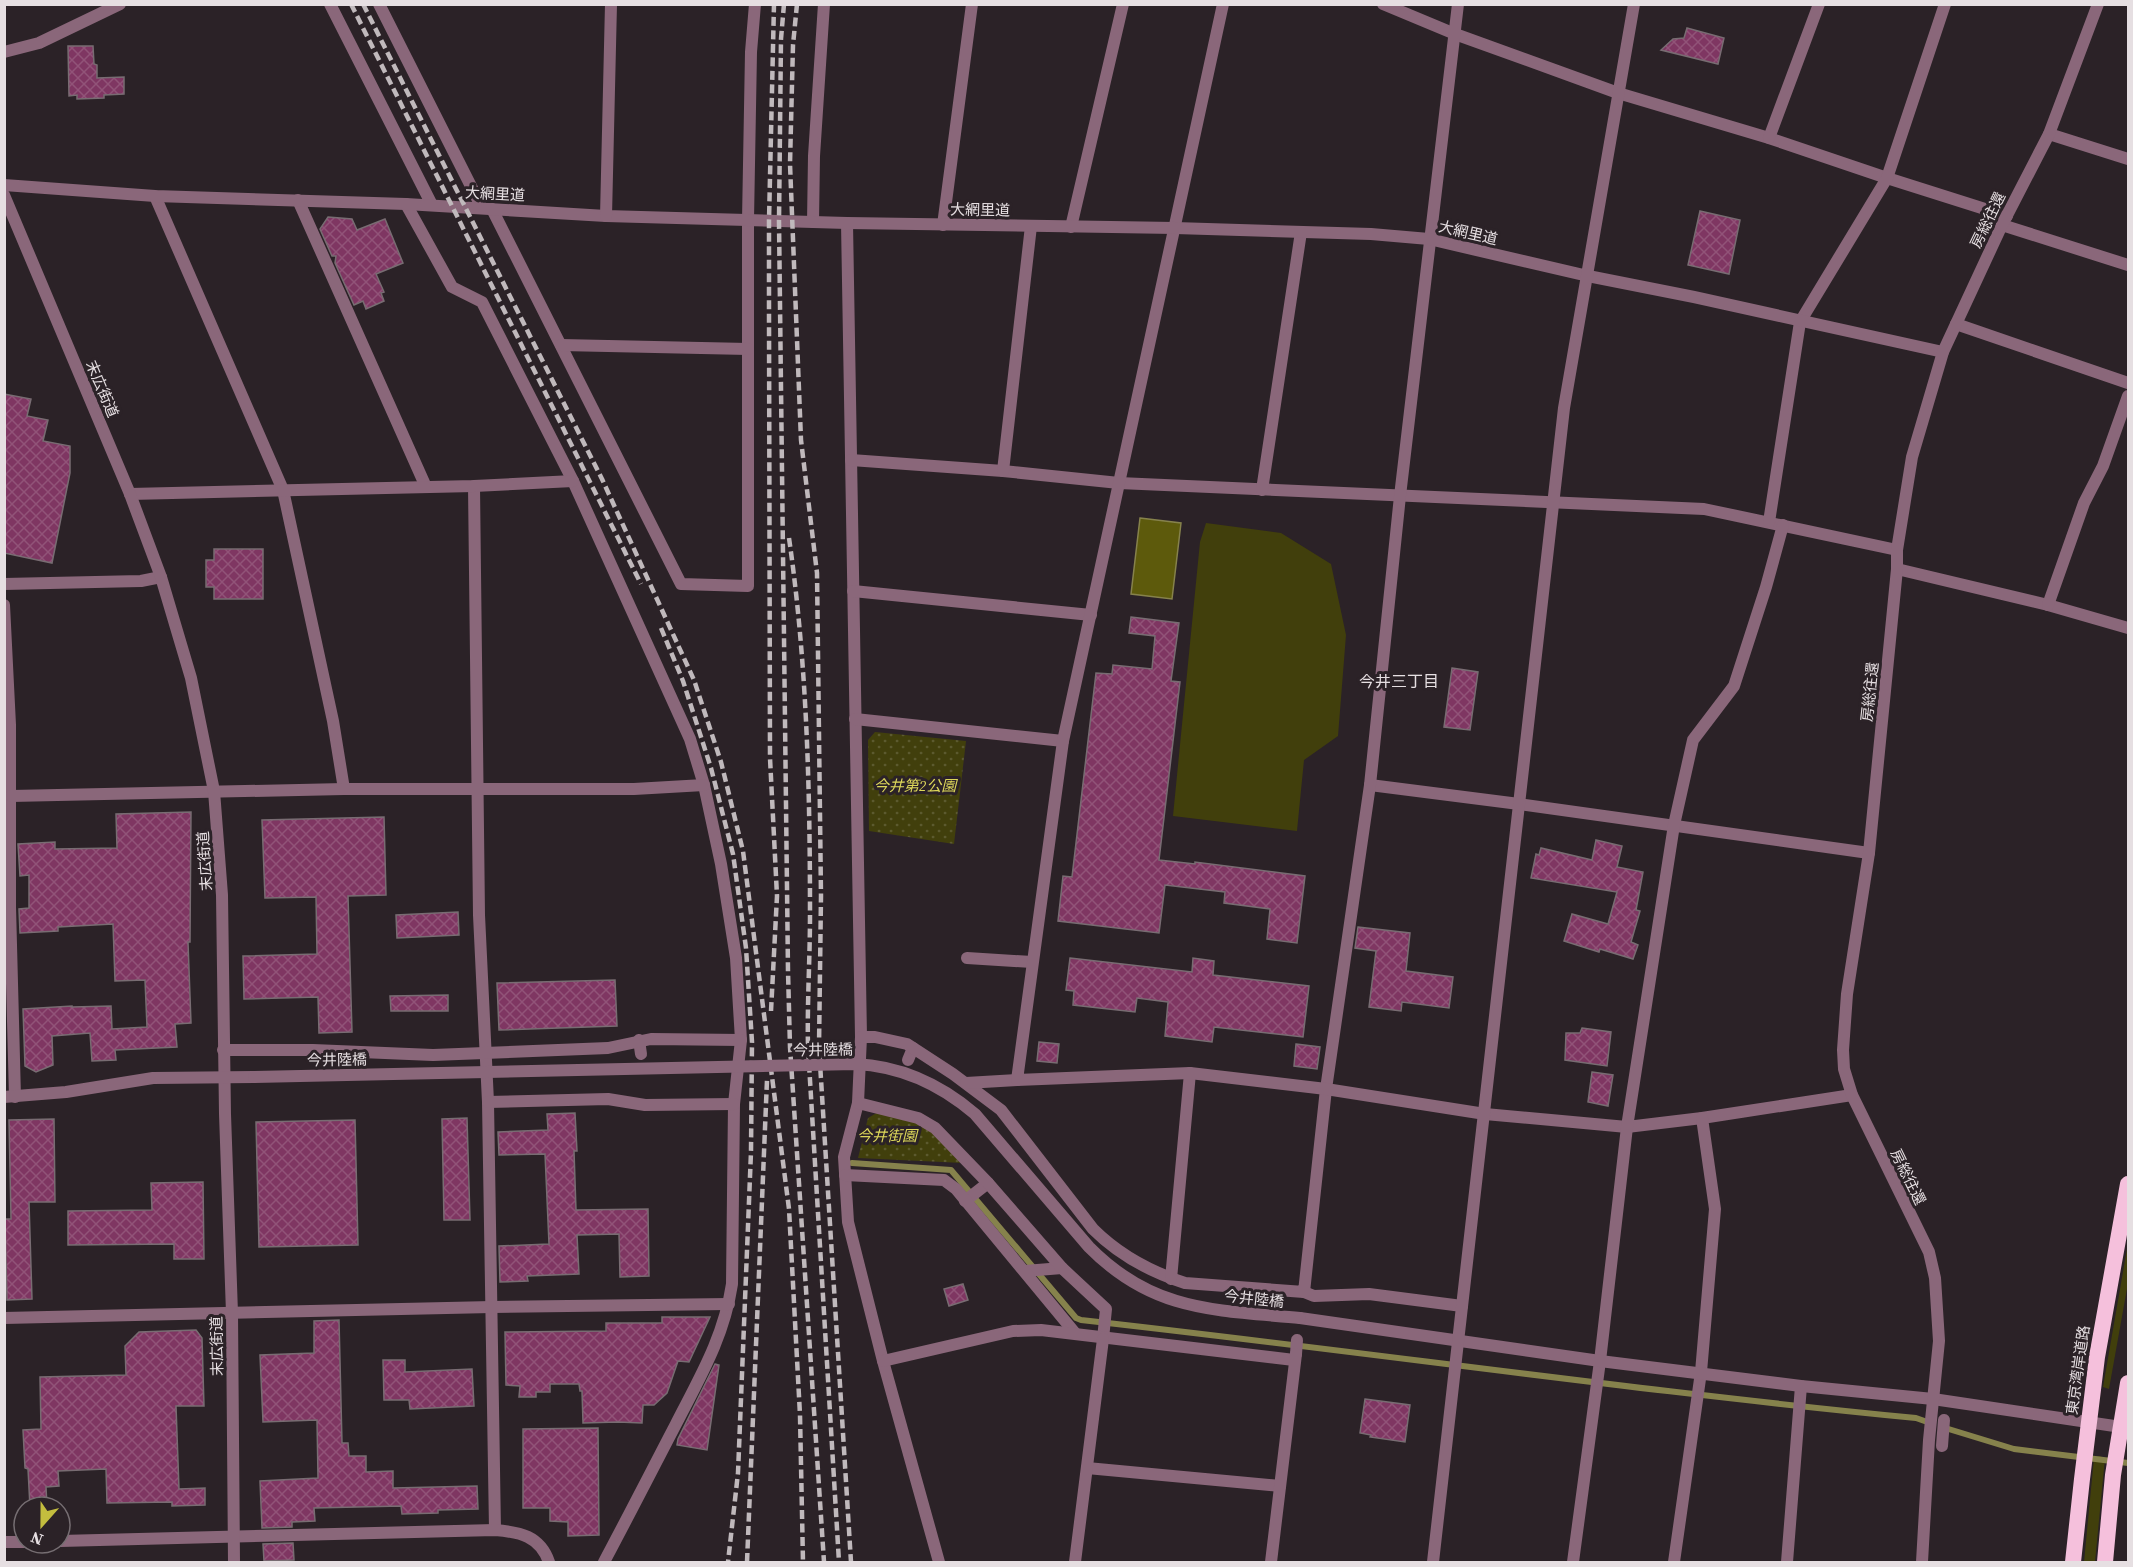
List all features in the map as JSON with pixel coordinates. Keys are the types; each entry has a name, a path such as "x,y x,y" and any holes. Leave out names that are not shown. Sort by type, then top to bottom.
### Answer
{"highway":[{"name":"東京湾岸道路","path":"2073,1563 2088,1423 2128,1184"},
{"path":"2105,1563 2113,1475 2128,1383"}],"street":[{"path":"4,52 39,43 120,4"},
{"path":"330,4 432,205"},
{"path":"379,4 561,345 681,584 748,586 748,220 754,4"},
{"path":"606,216 611,4"},
{"path":"813,222 814,156 824,4"},
{"path":"943,225 972,4"},
{"path":"1071,227 1123,4"},
{"path":"1017,1080 1063,741 1223,4"},
{"path":"1383,4 1618,93 1769,138 2128,265"},
{"path":"1304,1292 1326,1089 1370,785 1400,496 1458,4"},
{"path":"1433,1563 1564,408 1634,4"},
{"path":"1769,138 1820,4"},
{"path":"1769,522 1800,322 1887,178 1945,4"},
{"name":"房総往還","path":"1922,1563 1929,1440 1939,1341 1935,1278 1929,1252 1852,1095 1844,1070 1847,994 1869,853 1897,550 1912,458 1943,352 2004,220 2049,134 2097,4"},
{"path":"2049,134 2128,159"},
{"name":"大網里道","path":"4,185 155,196 432,205 606,216 1371,234 1429,239 1588,276 1943,352"},
{"name":"末広街道","path":"4,195 130,494 161,577 191,678 214,791 222,895 232,1313 234,1563"},
{"path":"155,196 283,490 333,721 344,789"},
{"path":"298,200 426,487"},
{"path":"406,204 452,287 482,302 573,481 690,739 704,785 722,864 736,958 741,1040 734,1104 732,1284 729,1304 724,1324 709,1359 604,1563"},
{"path":"847,223 861,1037 858,1103 844,1157 848,1222 883,1361 939,1563"},
{"path":"1003,471 1030,226"},
{"path":"1262,490 1301,232"},
{"path":"1956,324 2128,383"},
{"path":"561,345 748,350"},
{"path":"2048,605 2084,503 2103,466 2128,396"},
{"path":"851,460 1003,471 1119,483 1704,509 1897,550"},
{"path":"130,494 474,486 573,481"},
{"path":"474,486 479,915 488,1102 495,1530"},
{"path":"1573,1563 1595,1402 1627,1127 1674,825 1693,740 1734,686 1783,525"},
{"path":"1897,569 2048,605 2128,628"},
{"path":"4,584 141,581 161,577"},
{"path":"853,591 1091,615"},
{"path":"4,605 11,796 7,907 10,1097"},
{"path":"855,719 1063,741"},
{"path":"11,796 344,789 634,789 704,785"},
{"path":"1370,785 1869,853"},
{"path":"967,958 1032,962"},
{"path":"861,1037 891,1040 913,1048 966,1083 1001,1110 1102,1238 1133,1260 1171,1279 1202,1285 1304,1292 1314,1296 1369,1294 1462,1306"},
{"path":"224,1050 485,1054 608,1048 639,1040 741,1040"},
{"path":"639,1040 641,1054"},
{"path":"908,1060 913,1048"},
{"name":"今井陸橋","path":"10,1097 153,1078 855,1064 894,1069 929,1082 960,1101 975,1114 1077,1235 1103,1262 1137,1286 1174,1302 1194,1307 1300,1318 1600,1361 1801,1386 1933,1399 2121,1428"},
{"path":"1171,1279 1190,1073"},
{"path":"966,1083 1190,1073 1326,1089 1485,1114 1627,1127 1852,1095"},
{"path":"488,1102 608,1099 734,1104"},
{"path":"858,1103 903,1109 935,1128 988,1183 1062,1268 1106,1309 1075,1563"},
{"path":"1674,1563 1701,1372 1715,1209 1702,1118"},
{"path":"845,1175 944,1180 956,1189 1075,1333"},
{"path":"965,1201 988,1183"},
{"path":"1025,1271 1062,1268"},
{"path":"4,1318 729,1304"},
{"path":"883,1361 1013,1331 1041,1330 1075,1333 1103,1339 1295,1357"},
{"path":"1271,1563 1297,1340"},
{"path":"1787,1563 1801,1386"},
{"path":"1942,1446 1944,1420"},
{"path":"1087,1468 1280,1486"},
{"path":"72,1541 495,1530 525,1534 535,1540 549,1563"}],"green space":[{"path":"1206,523 1281,533 1331,564 1346,635 1338,736 1304,760 1297,831 1173,816 1200,542"},
{"name":"今井第2公園","path":"875,732 966,741 954,844 869,831 868,740"},
{"name":"今井街園","path":"880,1111 930,1127 963,1163 858,1158 868,1118"},
{"path":"2128,1243 2128,1283 2109,1389 2103,1387"},
{"path":"2099,1456 2105,1458 2095,1562 2084,1562 2094,1458"}],"shaded area":[{"path":"1140,518 1181,523 1172,599 1131,594"}],"building":[{"path":"1687,28 1724,38 1718,64 1661,50 1673,39 1684,38"},
{"path":"68,46 93,46 97,78 124,77 124,94 104,95 104,98 77,99 77,95 69,96"},
{"path":"1700,211 1740,220 1729,274 1688,265"},
{"path":"328,217 352,219 357,230 385,219 403,263 376,274 384,292 381,293 384,301 366,309 363,301 354,305 335,263 336,256 332,256 320,229"},
{"path":"4,394 31,399 27,416 48,420 43,441 70,446 70,473 52,563 4,553"},
{"path":"214,549 263,549 263,599 214,599 214,587 206,587 206,560 214,560"},
{"path":"1131,617 1179,623 1171,681 1180,682 1159,860 1195,864 1195,862 1305,876 1297,943 1267,939 1270,909 1224,903 1225,892 1165,885 1159,933 1058,921 1063,876 1072,877 1096,673 1112,674 1113,665 1152,669 1155,636 1129,633"},
{"path":"1452,668 1478,672 1470,730 1444,727"},
{"path":"191,812 190,942 188,942 191,1023 175,1024 177,1047 115,1050 116,1060 92,1061 90,1033 52,1036 53,1065 36,1072 25,1066 23,1009 111,1006 112,1029 147,1027 145,980 115,981 113,924 58,927 58,931 20,933 19,909 29,908 29,875 20,876 18,844 55,842 55,849 117,848 116,814"},
{"path":"384,817 386,895 348,896 352,1032 319,1033 318,997 244,999 243,956 317,954 316,897 265,898 262,820"},
{"path":"1596,840 1622,846 1617,867 1643,872 1636,910 1640,911 1631,942 1638,945 1633,959 1600,949 1599,952 1564,941 1572,914 1608,924 1617,892 1531,878 1536,854 1539,855 1541,848 1592,860"},
{"path":"458,912 459,935 397,938 396,915"},
{"path":"1358,927 1410,933 1406,971 1453,977 1449,1008 1402,1002 1401,1011 1369,1007 1376,951 1355,948"},
{"path":"1070,958 1192,972 1193,958 1214,961 1213,975 1309,986 1303,1037 1214,1027 1212,1042 1165,1036 1168,1002 1137,998 1135,1012 1073,1005 1074,991 1066,990"},
{"path":"615,980 617,1026 499,1030 497,983"},
{"path":"448,995 448,1011 391,1011 390,996"},
{"path":"1582,1028 1611,1032 1607,1066 1565,1060 1566,1033 1580,1033"},
{"path":"1039,1042 1059,1044 1057,1063 1037,1061"},
{"path":"1296,1044 1320,1047 1317,1069 1294,1066"},
{"path":"1592,1072 1613,1075 1608,1106 1588,1102"},
{"path":"575,1113 576,1210 648,1209 649,1276 620,1277 619,1234 577,1235 579,1274 527,1276 528,1281 500,1282 499,1246 549,1244 545,1154 499,1155 498,1132 548,1130 547,1114"},
{"path":"467,1118 470,1220 444,1220 442,1119"},
{"path":"54,1119 55,1202 29,1202 32,1299 7,1300 5,1219 11,1219 9,1120"},
{"path":"355,1120 358,1245 259,1247 256,1122"},
{"path":"203,1182 204,1259 174,1259 174,1244 68,1245 68,1211 152,1210 151,1183"},
{"path":"963,1284 968,1300 949,1306 944,1289"},
{"path":"662,1317 710,1317 689,1362 678,1361 667,1393 654,1405 643,1405 642,1423 583,1423 582,1391 580,1391 579,1384 550,1384 550,1392 536,1392 536,1397 519,1397 520,1386 506,1385 505,1332 606,1331 606,1323 662,1323"},
{"path":"339,1320 342,1443 348,1443 349,1456 366,1456 366,1472 393,1471 393,1488 477,1486 478,1509 402,1514 401,1506 314,1508 315,1521 292,1522 292,1527 262,1528 260,1481 318,1478 317,1420 263,1422 260,1355 314,1353 314,1321"},
{"path":"196,1330 202,1338 204,1406 176,1406 179,1489 205,1488 205,1505 172,1506 172,1502 107,1503 106,1469 58,1471 59,1486 46,1487 46,1495 29,1495 23,1430 41,1429 40,1377 126,1375 125,1346 139,1332"},
{"path":"383,1360 405,1360 405,1372 472,1369 474,1406 410,1409 409,1400 384,1400"},
{"path":"715,1364 719,1365 707,1450 677,1445 678,1439"},
{"path":"1365,1399 1410,1405 1405,1442 1370,1437 1371,1435 1360,1433"},
{"path":"598,1428 599,1535 568,1536 568,1522 550,1521 550,1508 523,1508 523,1429"},
{"path":"293,1543 294,1560 264,1561 263,1544"}],"waterway":[{"path":"852,1163 951,1170 1076,1318 1081,1320 1707,1396 1916,1418 1933,1424"},
{"path":"1942,1427 2014,1449 2128,1463"}],"railway":[{"path":"351,4 641,584"},
{"path":"363,4 602,479 694,680 721,762 743,851 789,1209 800,1415 803,1562"},
{"path":"771,1011 777,896 770,758 769,221 774,4"},
{"path":"784,4 781,39 779,221 788,971 790,1047 824,1562"},
{"path":"797,4 793,45 790,164 801,440 817,573 821,896 819,1047 851,1562"},
{"path":"789,538 804,679 810,868 808,1047 839,1562"},
{"path":"661,628 683,681 711,768 733,854 746,948 752,1042 751,1152 738,1473 728,1562"},
{"path":"747,1562 767,1080"}],"district":[{"name":"今井三丁目","path":"1399,681"}]}
